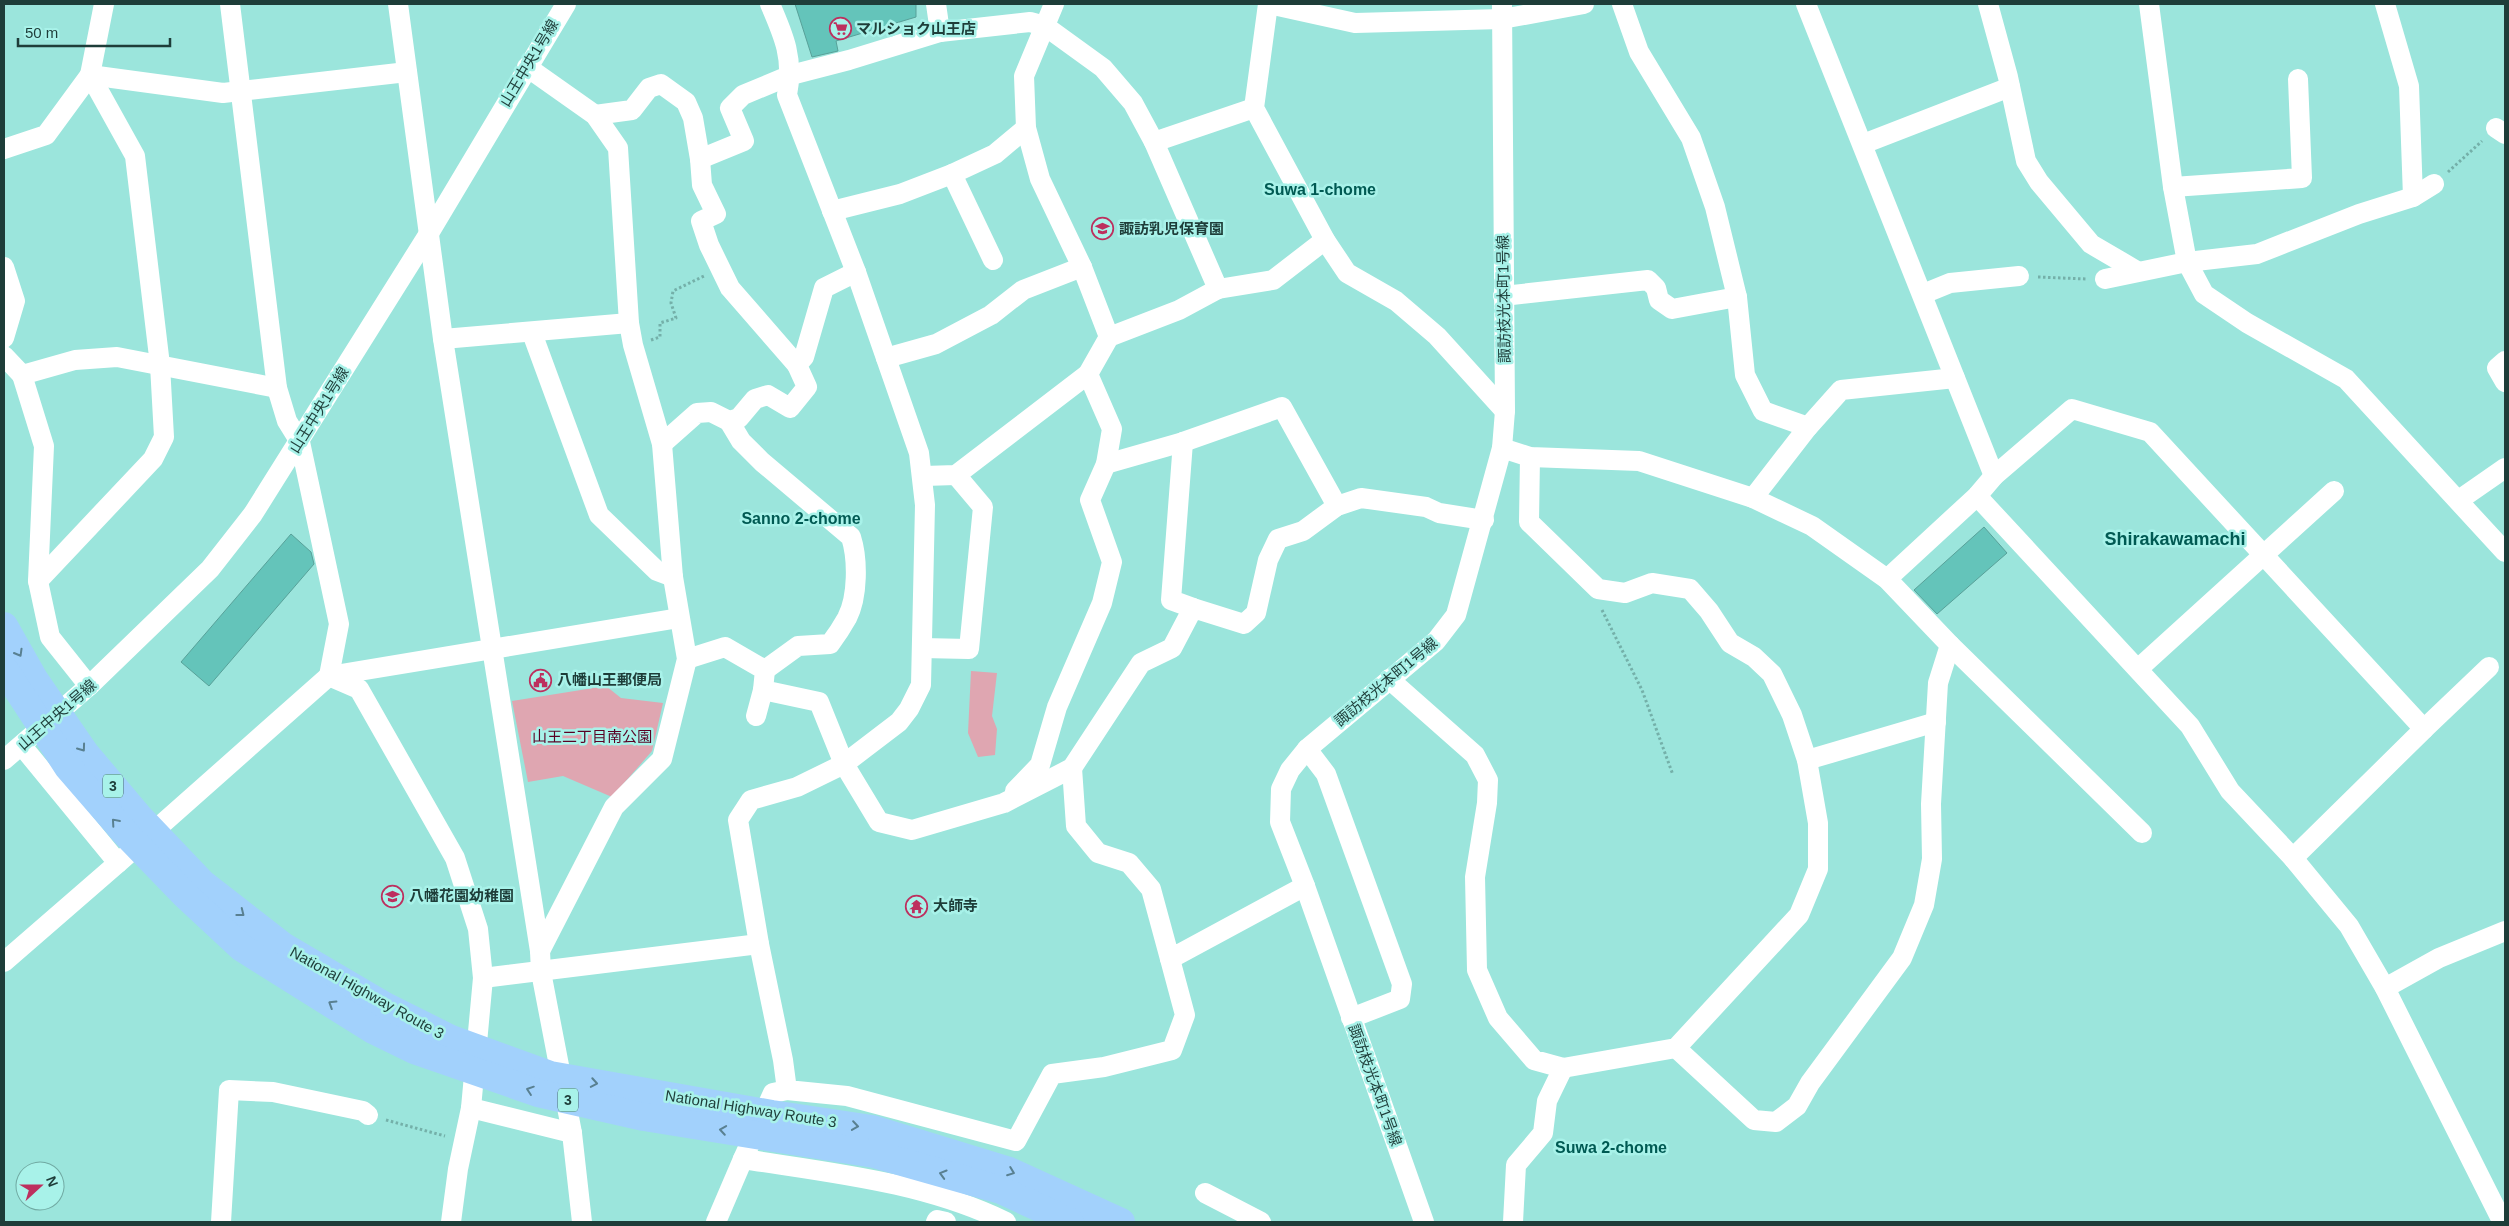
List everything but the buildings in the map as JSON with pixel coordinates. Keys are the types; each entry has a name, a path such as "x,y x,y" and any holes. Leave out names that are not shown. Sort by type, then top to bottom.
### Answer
{"highway":[{"name":"National Highway Route 3","path":"4,626 18,680 85,752 140,818 194,889 283,946 379,1018 451,1039 550,1075 772,1126 1001,1190 1070,1222"},
{"name":"National Highway Route 3","path":"772,1126 872,1129 1009,1171 1122,1222"}],"street":[{"path":"4,149 46,134 90,75 104,4"},
{"path":"230,4 277,388 288,421 300,442 339,624 329,676"},
{"path":"398,4 443,339 540,951 541,972 572,1133 582,1222"},
{"name":"山王中央1号線","path":"4,760 89,686 210,569 253,514 300,442 428,235 566,4"},
{"path":"770,4 786,40 791,75 787,95 856,272 919,453 924,476 925,505 921,685 909,709 898,722 844,764 797,787 751,800 738,820 787,1090"},
{"path":"936,4 940,32"},
{"path":"1054,4 1024,76 1026,128 1040,179 1082,267 1109,337"},
{"path":"1505,411 1437,336 1396,301 1347,272 1325,240 1254,108 1269,4 1355,23 1584,4"},
{"path":"1622,4 1638,52 1691,138 1715,207 1737,297 1745,374 1763,411 1808,427"},
{"path":"1806,4 1994,476"},
{"path":"2149,4 2173,188 2187,262 2204,294 2247,323 2346,379 2505,552"},
{"path":"2385,4 2409,86 2413,197"},
{"path":"1991,5 2026,161 2039,182 2091,244 2137,272"},
{"name":"諏訪枝光本町1号線","path":"1424,1222 1305,886 1280,822 1281,789 1290,770 1307,749 1388,679 1436,641 1456,616 1484,520 1502,448 1505,411 1502,11"},
{"path":"700,159 744,141 730,108 743,95 791,75 849,60 940,32 1030,22 1044,26 1103,68 1133,103 1154,142 1218,289"},
{"path":"527,67 595,115 618,148 628,323 632,345 662,444 673,577 687,659 662,759 614,807 540,951"},
{"path":"90,75 222,93 406,72"},
{"path":"38,581 153,458 164,437 160,365 135,156 90,75"},
{"path":"2173,188 2302,178 2298,80"},
{"path":"595,115 632,110 649,88 661,84 686,102 693,118 702,185 716,214 701,221 720,268 730,288 797,365 808,387 790,408 768,395 754,399 739,418 729,421"},
{"path":"1862,144 2010,87"},
{"path":"1154,142 1254,108"},
{"path":"832,211 900,194 952,174 995,154 1026,128"},
{"path":"952,174 993,260"},
{"path":"2105,279 2187,262 2257,254 2359,214 2413,197 2434,184"},
{"path":"924,476 956,475 1088,374 1109,337 1179,310 1218,289 1273,280 1325,240"},
{"path":"886,358 936,344 991,315 1023,290 1082,267"},
{"path":"4,268 15,301 4,338"},
{"path":"797,365 804,357 824,288 856,272"},
{"path":"1922,294 1950,283 2019,276"},
{"path":"1503,296 1648,280 1656,288 1659,300 1672,308 1737,297"},
{"path":"443,339 532,333 628,323"},
{"path":"532,333 599,515 657,571 673,577"},
{"path":"4,356 22,375 44,446 38,581 50,637 89,686"},
{"path":"22,375 75,360 117,357 277,388"},
{"path":"2505,361 2497,368 2505,382"},
{"path":"1004,802 1040,765 1057,707 1102,603 1112,562 1090,500 1106,464 1112,428 1088,374"},
{"path":"1753,498 1808,427 1841,390 1955,378"},
{"path":"1106,464 1183,442 1282,407 1337,506"},
{"path":"1886,579 1977,496 1994,476 2072,409 2150,432 2424,729"},
{"path":"662,444 697,413 711,412 729,421 741,442 762,462 851,537 856,554 855,584 848,616 830,644 798,646 765,670 763,690 756,716"},
{"path":"1183,442 1170,600 1244,624 1256,613 1268,560 1278,539 1303,531 1337,506 1362,498 1426,507 1440,514 1484,520"},
{"path":"1502,448 1530,456 1639,461 1753,498 1812,526 1886,579 1950,645 2142,833"},
{"path":"1388,679 1475,755 1488,780 1487,803 1475,877 1477,970 1498,1018 1534,1060 1563,1068 1676,1048 1799,915 1818,869 1818,823 1808,760 1792,715 1772,674 1754,656 1730,643 1709,611 1690,589 1652,583 1625,593 1596,591 1529,522 1530,456"},
{"path":"2459,500 2505,468"},
{"path":"922,648 968,649 984,507 956,475"},
{"path":"2138,669 2334,491"},
{"path":"1977,496 2190,726 2230,791 2293,858 2349,926 2385,988 2497,1218"},
{"path":"763,690 819,702 844,764 879,822 912,830 1004,802 1072,768 1141,664 1172,648 1194,608"},
{"path":"4,962 329,676 679,618"},
{"path":"1676,1048 1754,1120 1776,1122 1797,1106 1810,1083 1902,958 1924,905 1932,859 1931,804 1938,683 1950,645"},
{"path":"687,659 725,647 765,670"},
{"path":"2293,858 2489,667"},
{"path":"329,676 359,689 455,858 478,929 483,978 471,1108 457,1138 451,1222"},
{"path":"1808,760 1936,722"},
{"path":"22,746 118,863"},
{"path":"1307,749 1326,774 1402,984 1400,999 1351,1018"},
{"path":"716,1222 773,1093 787,1090 847,1096 1016,1141 1052,1074 1104,1067 1172,1050 1185,1015 1151,889 1129,863 1098,853 1076,826 1072,768"},
{"path":"1170,959 1305,886"},
{"path":"2385,988 2439,958 2505,931"},
{"path":"483,978 759,944"},
{"path":"1513,1222 1516,1165 1543,1132 1547,1101 1563,1068"},
{"path":"221,1222 229,1090 272,1092 363,1111 368,1115"},
{"path":"471,1108 572,1133"},
{"path":"743,1158 846,1174 924,1191 983,1211 1006,1222"},
{"path":"1205,1193 1260,1222"},
{"path":"936,1222 937,1220 946,1222"}],"path":[{"path":"2434,184 2501,131"},
{"path":"632,345 660,337 660,324 676,318 671,303 673,291 720,268"},
{"path":"2019,276 2105,279"},
{"path":"1596,591 1642,690 1673,775"},
{"path":"368,1115 457,1138"}],"green space":[{"path":"971,671 997,673 992,716 997,729 995,755 978,757 968,733"},
{"name":"山王二丁目南公園","path":"606,686 621,698 663,703 652,751 612,797 563,776 528,782 512,701"}],"place":[{"name":"マルショク山王店","path":"840,29"},
{"name":"諏訪乳児保育園","path":"1103,229"},
{"name":"八幡山王郵便局","path":"541,680"},
{"name":"八幡花園幼稚園","path":"393,896"},
{"name":"大師寺","path":"917,906"}],"district":[{"name":"Suwa 1-chome","path":"1320,189"},
{"name":"Sanno 2-chome","path":"801,518"},
{"name":"Shirakawamachi","path":"2175,539"},
{"name":"Suwa 2-chome","path":"1611,1147"}]}
